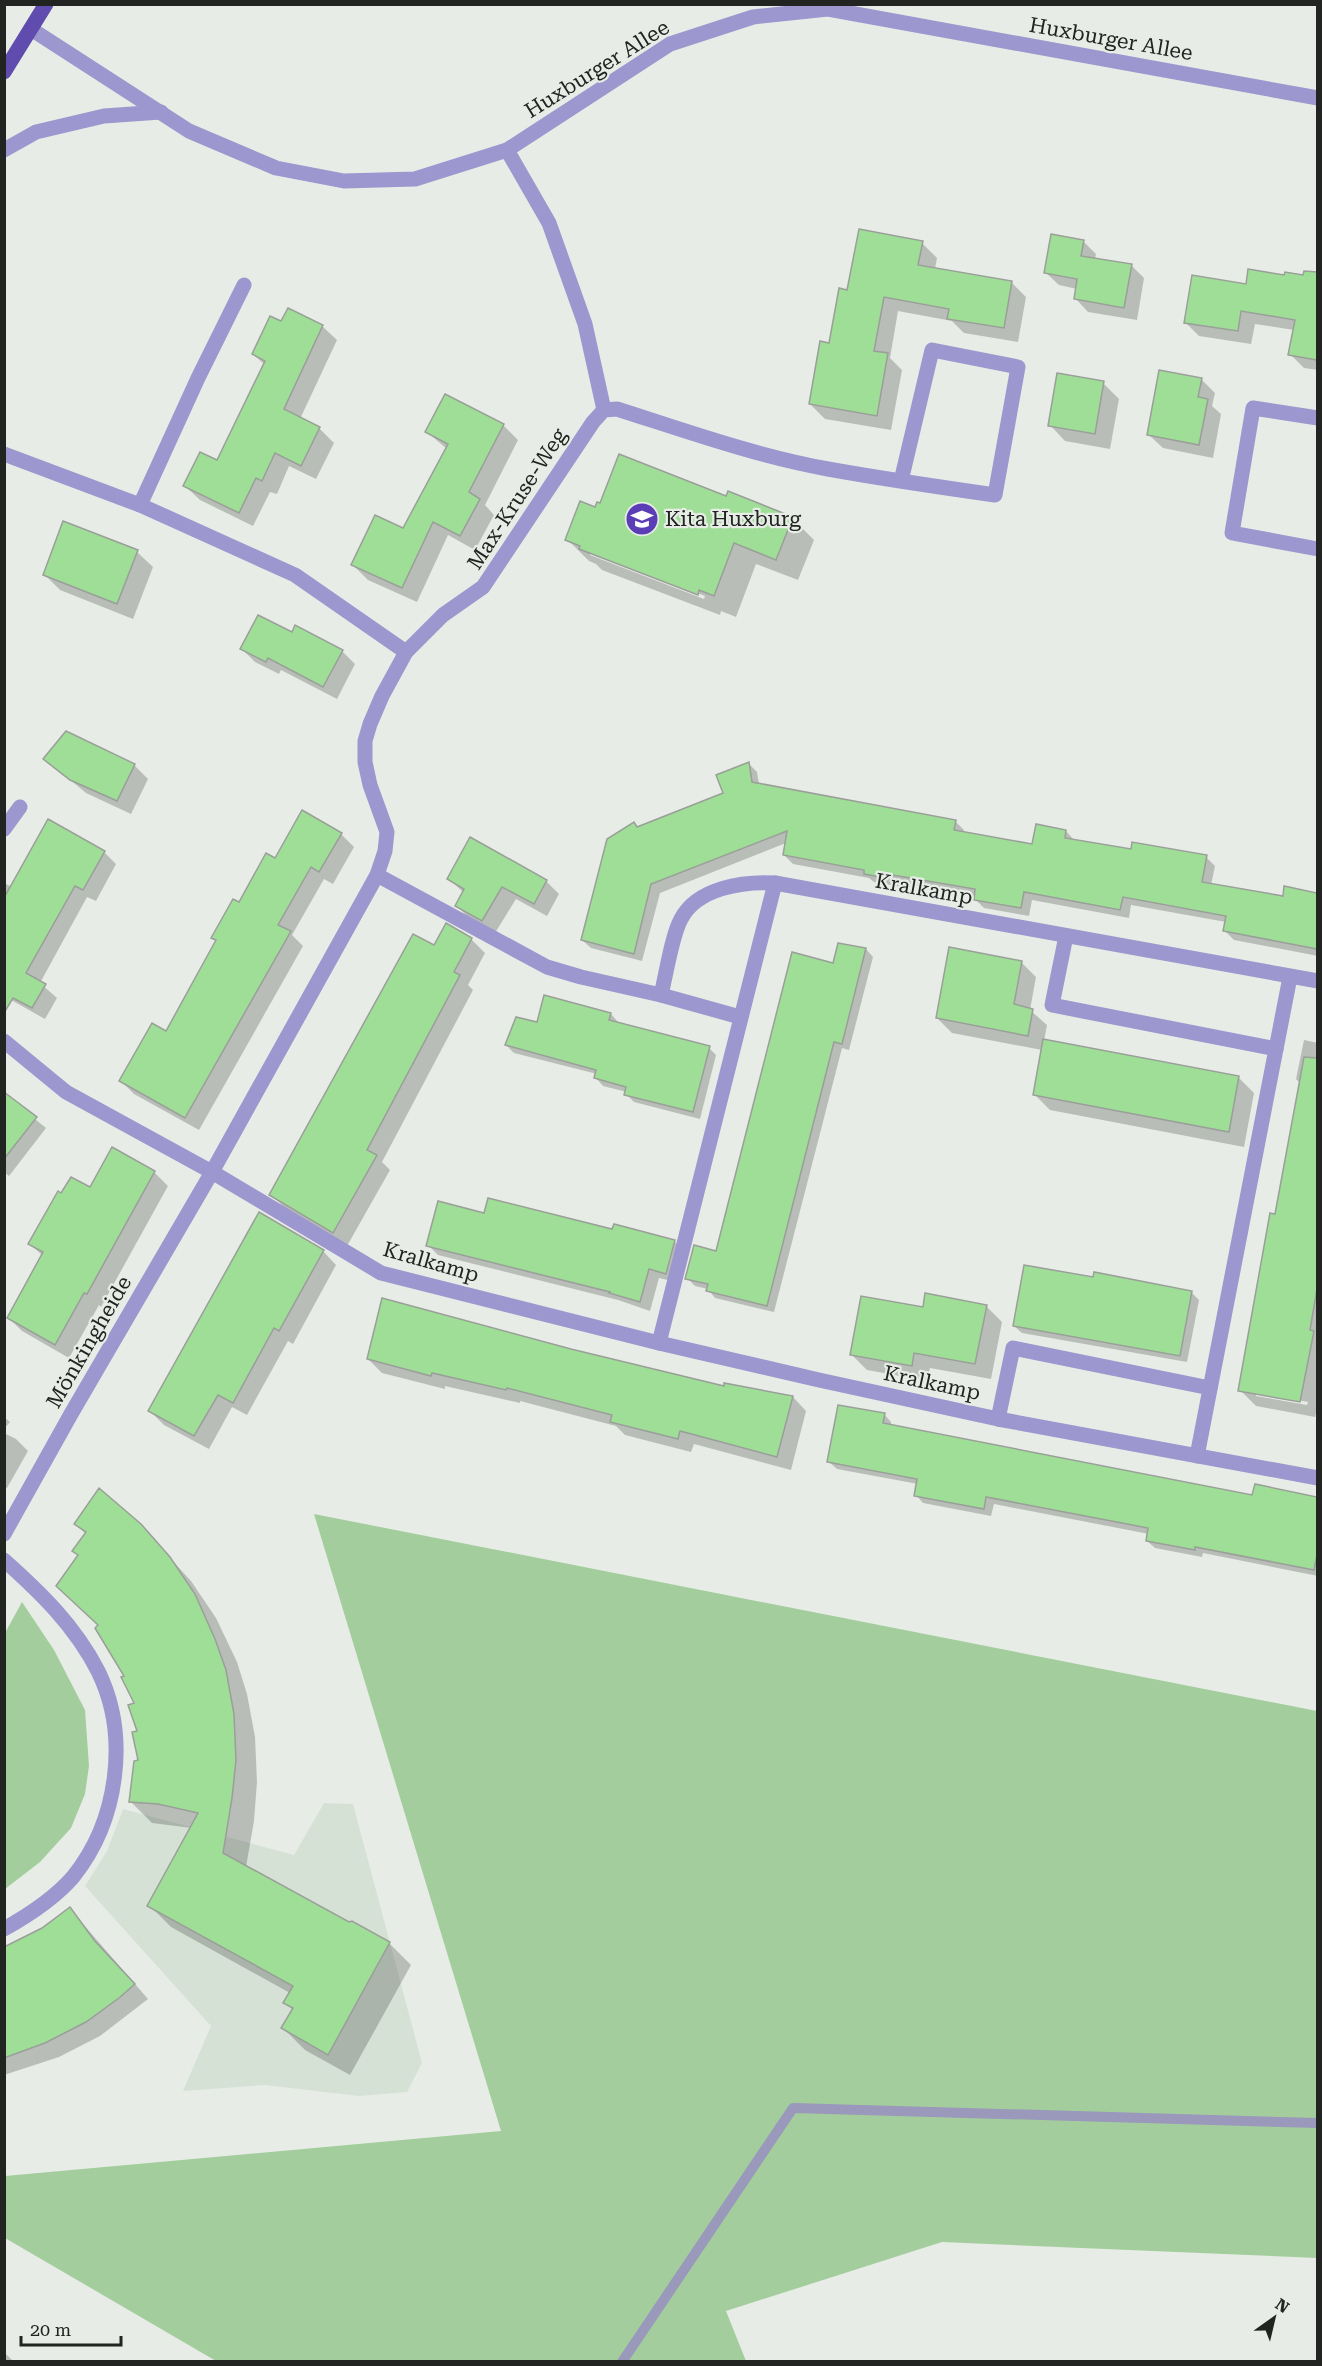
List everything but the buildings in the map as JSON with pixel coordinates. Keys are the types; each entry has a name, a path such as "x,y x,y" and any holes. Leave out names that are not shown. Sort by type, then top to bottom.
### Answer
{"main road":[{"path":"4,72 46,4"}],"street":[{"name":"Huxburger Allee","path":"31,29 189,131 276,168 344,181 415,179 507,150 670,44 753,17 828,7 1317,98"},
{"path":"4,150 36,132 104,116 161,112"},
{"path":"507,150 549,223 585,324 604,410 617,409 732,445 826,469 901,481 995,495 1018,367 932,350 901,481"},
{"path":"140,505 198,378 244,285"},
{"path":"1317,418 1253,408 1232,533 1317,549"},
{"name":"Max-Kruse-Weg","path":"377,875 385,851 387,832 370,785 365,762 365,741 374,714 406,652 443,615 483,587 593,422 604,410"},
{"path":"4,454 140,505 295,574 406,652"},
{"path":"4,829 20,807"},
{"path":"377,875 547,967 581,977 661,994 740,1017"},
{"name":"Mönkingheide","path":"4,1534 212,1172 377,875"},
{"name":"Kralkamp","path":"661,994 680,920 691,904 713,892 752,882 775,883 1317,981"},
{"path":"659,1343 775,883"},
{"path":"1066,936 1052,1005 1276,1050"},
{"path":"1197,1456 1290,977"},
{"path":"4,1041 66,1092 212,1172"},
{"name":"Kralkamp","path":"212,1172 381,1273 659,1343 998,1419 1317,1478"},
{"path":"998,1419 1013,1348 1210,1389"},
{"path":"4,1560 51,1603 80,1640 98,1672 109,1701 116,1736 115,1775 106,1816 92,1848 73,1876 53,1898 4,1929"}],"shaded area":[{"path":"324,1803 353,1804 422,2063 407,2092 359,2096 265,2085 183,2091 211,2026 85,1886 107,1851 123,1809 294,1855"}],"green space":[{"path":"314,1514 1317,1711 1317,2258 942,2242 726,2311 746,2361 216,2361 5,2238 5,2176 501,2131"},
{"path":"22,1602 54,1650 85,1710 89,1766 85,1794 71,1828 40,1862 5,1889 5,1633"}],"waterway":[{"path":"622,2362 793,2108 1318,2123"}],"place":[{"name":"Kita Huxburg","path":"642,519"}]}
